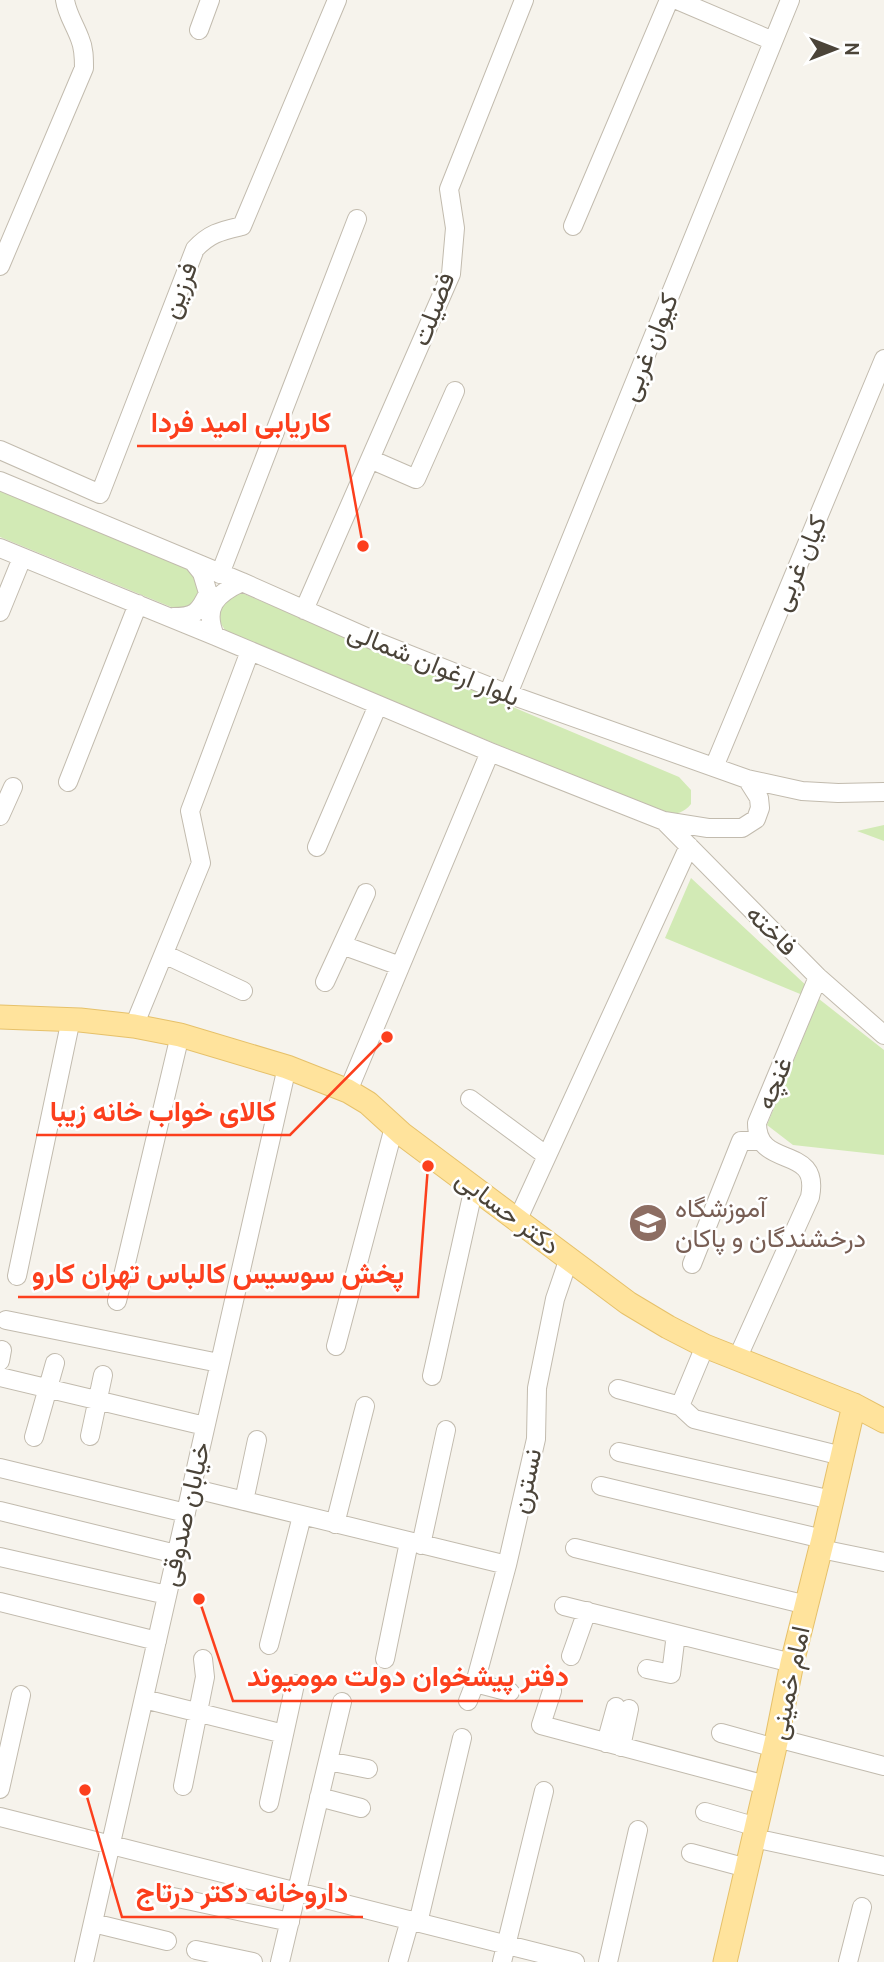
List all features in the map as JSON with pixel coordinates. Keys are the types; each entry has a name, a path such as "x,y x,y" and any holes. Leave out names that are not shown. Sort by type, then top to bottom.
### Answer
{"main road":[{"name":"دکتر حسابی","path":"0,1017 71,1019 134,1026 180,1035 286,1067 348,1091 368,1103 394,1127 628,1303 705,1346 883,1419"},
{"name":"امام خمینی","path":"725,1962 792,1662 837,1494 842,1456 854,1405"}],"street":[{"path":"0,266 84,68 80,39 71,22 65,0"},
{"path":"199,30 210,0"},
{"name":"فرزین","path":"0,450 100,494 195,249 206,237 242,226 337,0"},
{"name":"فضیلت","path":"304,610 451,274 455,228 449,189 524,0"},
{"path":"573,226 669,0"},
{"path":"677,0 774,41"},
{"name":"کیوان غربی","path":"508,694 790,0"},
{"path":"220,574 357,219"},
{"name":"کیان غربی","path":"715,767 884,359"},
{"path":"370,459 416,479 455,391"},
{"name":"بلوار ارغوان شمالی","path":"0,481 242,582 375,642 508,694 747,779 802,791 884,792"},
{"path":"0,548 490,752 664,821 708,828 742,828 755,819 760,808 759,799 747,779"},
{"path":"0,612 22,558"},
{"path":"169,617 185,617 196,613 203,605 208,593 202,573 194,563"},
{"path":"215,636 209,622 217,597 226,589 242,582"},
{"path":"68,782 138,604"},
{"path":"134,1026 201,863 190,811 250,651"},
{"path":"317,847 378,705"},
{"path":"348,1091 490,752"},
{"path":"0,816 13,787"},
{"name":"فاخته","path":"664,821 818,976 877,1024 884,1035"},
{"path":"518,1220 689,846"},
{"path":"325,982 366,893"},
{"path":"342,945 400,966"},
{"path":"164,954 243,990"},
{"name":"غنچه","path":"737,1359 813,1185 805,1166 766,1148 757,1132 757,1122 818,976"},
{"path":"17,1276 71,1019"},
{"path":"117,1301 180,1035"},
{"name":"خیابان صدوقی","path":"84,1962 286,1067"},
{"path":"470,1098 547,1156"},
{"path":"336,1346 394,1127"},
{"path":"692,1264 741,1141 761,1141"},
{"path":"432,1376 474,1187"},
{"name":"نسترن","path":"468,1701 507,1565 536,1439 537,1388 555,1299 569,1258"},
{"path":"6,1321 219,1363"},
{"path":"680,1406 705,1346"},
{"path":"34,1437 55,1363"},
{"path":"90,1436 103,1375"},
{"path":"0,1377 205,1426"},
{"path":"618,1389 680,1406 694,1419 842,1456"},
{"path":"335,1524 365,1406"},
{"path":"385,1659 446,1430"},
{"path":"244,1502 257,1440"},
{"path":"620,1452 837,1494"},
{"path":"0,1468 186,1513"},
{"path":"600,1486 884,1562"},
{"path":"191,1488 507,1565"},
{"path":"0,1511 176,1554"},
{"path":"269,1645 302,1516"},
{"path":"575,1548 807,1605"},
{"path":"0,1557 167,1595"},
{"path":"0,1602 157,1641"},
{"path":"564,1606 792,1662"},
{"path":"571,1656 587,1611"},
{"path":"647,1669 671,1674 676,1634"},
{"path":"183,1786 205,1677 202,1658"},
{"path":"475,1683 510,1692"},
{"path":"269,1803 295,1684"},
{"path":"552,1691 541,1725 766,1785"},
{"path":"0,1789 21,1695"},
{"path":"144,1699 285,1734"},
{"path":"280,1962 342,1702"},
{"path":"613,1745 623,1708"},
{"path":"721,1733 884,1766"},
{"path":"398,1962 414,1922 462,1738"},
{"path":"328,1761 368,1769"},
{"path":"504,1953 544,1791"},
{"path":"319,1797 361,1808"},
{"path":"705,1812 755,1832 884,1866"},
{"path":"0,1817 414,1922 504,1953 575,1962"},
{"path":"608,1962 638,1830"},
{"path":"691,1853 747,1868"},
{"path":"173,1897 290,1922"},
{"path":"848,1962 862,1907"},
{"path":"93,1923 167,1941"},
{"path":"196,1950 253,1962"}],"green space":[{"path":"0,489 187,569 196,578 200,597 186,609 176,609 0,537"},
{"path":"242,593 679,777 691,790 691,804 680,812 665,814 226,632 220,622 220,605 228,597"},
{"path":"884,825 884,841 857,831"},
{"path":"691,878 809,988 805,996 665,938"},
{"path":"819,999 884,1050 884,1155 793,1145 767,1125"}],"place":[{"name":"کاریابی امید فردا","path":"363,546"},
{"name":"کالای خواب خانه زیبا","path":"387,1037"},
{"name":"پخش سوسیس کالباس تهران کارو","path":"428,1166"},
{"name":"آموزشگاه درخشندگان و پاکان","path":"648,1223"},
{"name":"دفتر پیشخوان دولت مومیوند","path":"199,1599"},
{"name":"داروخانه دکتر درتاج","path":"85,1790"}]}
